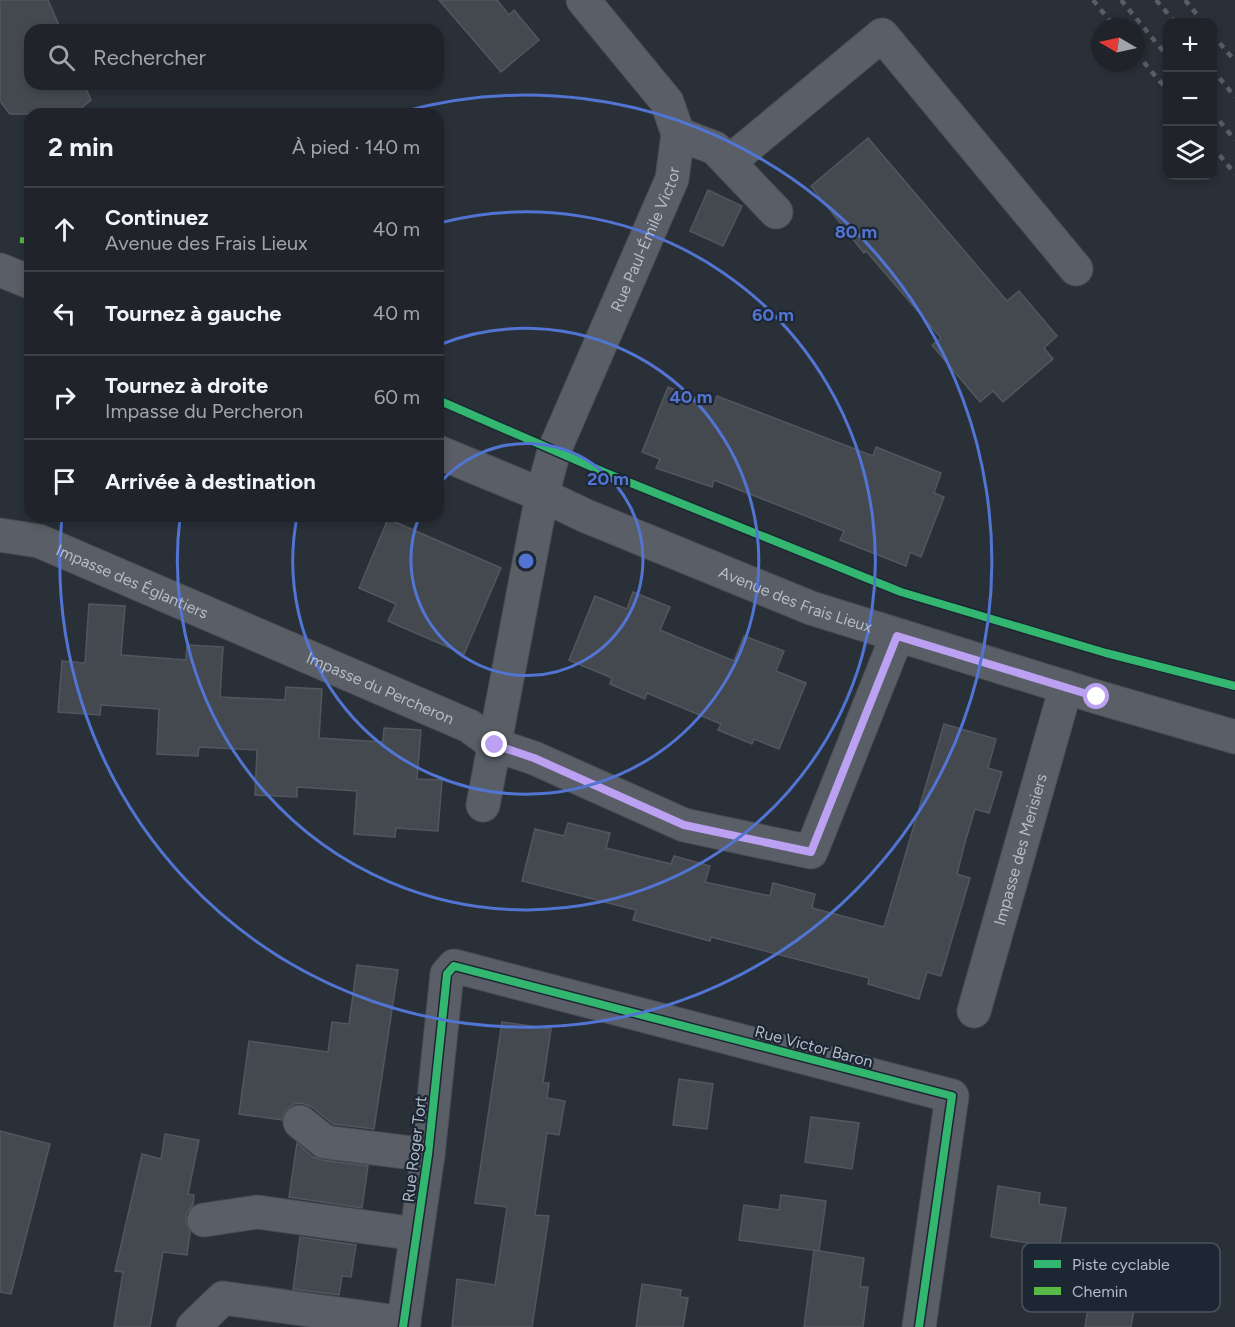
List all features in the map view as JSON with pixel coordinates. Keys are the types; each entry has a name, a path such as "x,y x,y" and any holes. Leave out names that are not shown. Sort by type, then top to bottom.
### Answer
{"street":[{"name":"Rue Paul-Émile Victor","path":"542,495 554,451 672,179 678,134 667,102 583,0"},
{"path":"729,162 882,35 1076,269"},
{"path":"678,134 715,148 776,212"},
{"path":"0,270 24,280"},
{"name":"Avenue des Frais Lieux","path":"444,454 811,608 1235,737"},
{"path":"483,805 542,495"},
{"name":"Impasse des Églantiers","path":"0,535 39,541 261,636"},
{"name":"Impasse du Percheron","path":"261,636 469,726 495,745 534,758 684,825 811,852 897,636"},
{"name":"Impasse des Merisiers","path":"974,1011 1065,687"},
{"name":"Rue Victor Baron","path":"447,974 453,966 952,1096 919,1327"},
{"name":"Rue Roger Tort","path":"403,1325 428,1155 447,974"},
{"path":"300,1122 325,1142 428,1155"},
{"path":"204,1220 257,1212 416,1234"},
{"path":"193,1327 222,1298 403,1325"}],"building":[{"path":"0,0 48,0 58,24 24,24 24,90 87,90 91,100 81,108 24,108 24,114 10,114 0,101"},
{"path":"439,0 497,0 509,15 514,10 539,40 501,72"},
{"path":"868,138 1007,301 1019,291 1057,336 1044,348 1053,359 1003,402 993,391 980,402 932,345 941,338 866,251 864,253 811,186"},
{"path":"708,190 742,206 723,246 690,231"},
{"path":"668,387 714,405 717,396 873,456 876,447 941,473 934,493 944,497 921,557 910,552 906,566 840,540 844,531 714,480 712,487 656,468 660,459 642,452"},
{"path":"387,522 395,522 501,568 464,654 388,621 396,604 359,588"},
{"path":"633,592 670,607 660,630 734,661 744,636 784,651 776,671 806,683 779,749 754,739 752,744 718,730 721,724 647,693 645,699 610,684 612,678 569,660 595,596 627,609"},
{"path":"89,604 125,606 121,655 186,660 187,645 223,647 220,697 285,700 286,687 322,689 319,738 383,742 384,728 421,730 417,779 442,780 438,831 396,828 395,837 354,834 357,791 297,787 297,797 255,795 257,750 199,747 198,756 157,754 159,709 101,705 100,715 58,712 62,661 85,663"},
{"path":"944,724 996,739 988,768 1002,772 989,813 975,809 966,839 957,874 970,878 941,976 927,972 919,999 868,984 869,978 711,937 710,941 633,920 636,910 522,881 535,829 564,836 568,823 610,833 606,848 671,864 674,856 710,866 705,882 770,896 773,883 815,894 812,908 884,927"},
{"path":"357,965 398,970 374,1129 333,1124 312,1107 302,1103 294,1104 286,1110 282,1120 239,1114 249,1041 328,1052 332,1022 349,1024"},
{"path":"502,1022 551,1029 543,1083 549,1083 547,1098 565,1101 559,1135 547,1133 535,1215 549,1216 532,1327 452,1327 457,1279 495,1285 507,1207 475,1203"},
{"path":"679,1079 713,1084 707,1129 673,1125"},
{"path":"811,1117 859,1123 852,1169 805,1162"},
{"path":"0,1131 50,1144 11,1294 0,1292"},
{"path":"165,1134 199,1140 188,1194 194,1195 193,1205 186,1214 186,1223 190,1232 187,1255 163,1252 150,1327 114,1327 123,1272 115,1271 142,1154 161,1159"},
{"path":"297,1143 313,1157 322,1160 368,1166 362,1208 289,1197"},
{"path":"998,1186 1040,1193 1039,1204 1066,1208 1060,1243 1028,1243 991,1237"},
{"path":"781,1195 826,1201 819,1251 739,1240 744,1205 779,1210"},
{"path":"300,1237 356,1245 351,1277 342,1276 339,1295 293,1289"},
{"path":"814,1250 864,1258 860,1287 868,1287 863,1327 804,1327"},
{"path":"642,1284 681,1290 680,1297 688,1298 683,1327 636,1327"},
{"path":"1088,1312 1134,1312 1131,1327 1085,1327"}],"railway":[{"path":"1093,0 1108,18"},
{"path":"1121,0 1163,51"},
{"path":"1156,0 1172,18"},
{"path":"1185,0 1200,18"},
{"path":"1217,40 1235,61"},
{"path":"1145,64 1163,85"},
{"path":"1214,72 1235,97"},
{"path":"1217,118 1235,140"},
{"path":"1217,152 1235,174"}],"marked path":[{"path":"20,240 24,240"}],"cycle path":[{"path":"444,403 606,473 901,592 1106,653 1235,686"},
{"path":"403,1327 428,1155 447,974 454,966 952,1096 919,1327"}],"route":[{"path":"495,745 534,758 684,825 811,852 897,636 1097,697"}]}
